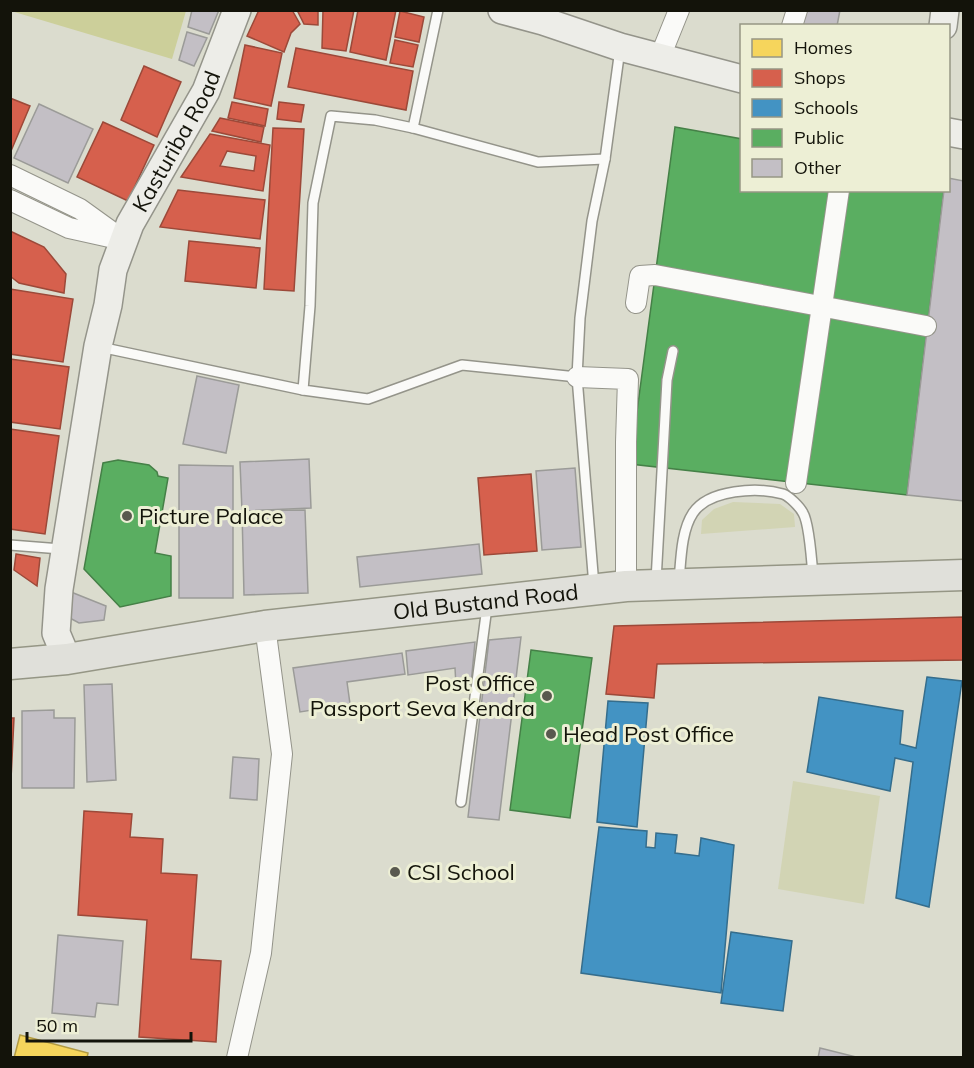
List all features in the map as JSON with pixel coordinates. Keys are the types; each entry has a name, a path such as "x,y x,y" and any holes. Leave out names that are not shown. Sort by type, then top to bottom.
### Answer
{"main road":[{"name":"Old Bustand Road","path":"10,664 67,658 265,626 626,586 963,575"}],"street":[{"name":"Kasturiba Road","path":"67,658 56,633 59,589 98,346 108,305 113,270 123,240 206,91 237,10"},
{"path":"502,10 544,16 620,47 740,79"},
{"path":"660,57 679,10"},
{"path":"10,175 80,209 123,240"},
{"path":"796,483 839,192"},
{"path":"10,200 69,228 123,240"},
{"path":"636,303 640,276 655,275 926,326"},
{"path":"577,377 628,379 626,586"},
{"path":"237,1058 261,952 282,754 265,626"}],"lane":[{"path":"413,128 438,10"},
{"path":"595,590 577,377 580,318 592,221 605,159 620,47"},
{"path":"303,390 310,306 313,203 331,116 375,120 413,128 538,162 605,159"},
{"path":"98,346 303,390 368,399 462,365 577,377"},
{"path":"667,583 667,380 673,351"},
{"path":"667,583 695,510 717,496 750,490 785,495 804,513 814,580"},
{"path":"10,545 64,549"},
{"path":"461,802 488,602"}],"shaded area":[{"path":"186,10 172,59 11,11"},
{"path":"733,502 780,504 794,514 795,527 701,534 702,520 714,509"},
{"path":"793,781 880,796 864,904 778,889"}],"building: Homes":[{"path":"20,1035 88,1053 87,1058 14,1058"}],"building: Shops":[{"path":"259,10 292,10 300,24 291,33 284,52 247,36"},
{"path":"297,10 318,10 318,25 304,24"},
{"path":"323,10 354,10 346,51 322,48"},
{"path":"358,10 396,10 386,60 350,52"},
{"path":"400,11 424,17 419,42 395,37"},
{"path":"395,40 418,45 413,67 390,63"},
{"path":"245,45 282,53 271,106 234,98"},
{"path":"296,48 413,71 406,110 288,87"},
{"path":"144,66 181,82 157,137 121,120"},
{"path":"10,98 30,106 11,151 10,150"},
{"path":"232,102 268,109 265,126 228,118"},
{"path":"279,102 304,105 301,122 277,119"},
{"path":"220,118 264,127 261,142 212,131"},
{"path":"103,122 154,145 128,201 77,177"},
{"path":"273,128 304,129 294,291 264,289"},
{"path":"210,134 270,145 263,191 181,177","holes":["227,151 256,156 254,171 220,166"]},
{"path":"178,190 265,200 260,239 160,227"},
{"path":"10,231 44,247 66,274 64,293 19,283 10,276"},
{"path":"189,241 260,248 256,288 185,281"},
{"path":"10,289 73,299 63,362 10,354"},
{"path":"10,359 69,367 60,429 10,422"},
{"path":"10,429 59,436 45,534 10,529"},
{"path":"531,474 537,551 484,555 478,478"},
{"path":"16,554 40,558 37,586 14,570"},
{"path":"964,617 964,660 657,664 654,698 606,694 614,626"},
{"path":"10,718 14,718 11,779 10,779"},
{"path":"84,811 132,814 130,837 163,839 161,873 197,875 191,959 221,961 216,1042 139,1037 147,920 78,915"}],"building: Schools":[{"path":"927,677 962,681 929,907 896,898 913,762 895,758 890,791 807,772 819,697 903,711 900,744 916,748"},
{"path":"608,701 648,703 637,827 597,822"},
{"path":"599,827 647,831 646,847 655,848 656,833 677,835 675,853 699,856 701,838 734,845 721,993 581,973"},
{"path":"731,932 792,941 783,1011 721,1003"}],"building: Public":[{"path":"675,127 740,139 740,192 944,192 907,495 630,464"},
{"name":"Picture Palace","path":"118,460 149,465 158,476 168,478 155,553 171,556 171,596 120,607 84,569 103,463"},
{"name":"Head Post Office","path":"531,650 592,658 570,818 510,810"}],"building: Other":[{"path":"192,10 219,10 209,34 188,27"},
{"path":"805,10 840,10 837,24 802,24"},
{"path":"187,32 207,38 194,66 179,60"},
{"path":"39,104 93,129 68,183 14,158"},
{"path":"950,178 964,181 964,501 907,495 944,192 950,192"},
{"path":"197,376 239,385 226,453 183,444"},
{"path":"309,459 311,508 242,511 240,462"},
{"path":"179,465 233,466 233,598 179,598"},
{"path":"575,468 581,547 542,550 536,471"},
{"path":"305,510 308,593 244,595 242,511"},
{"path":"479,544 482,574 360,587 357,557"},
{"path":"71,592 106,606 104,620 79,623 68,617"},
{"path":"521,637 499,820 468,817 489,640"},
{"path":"475,642 471,684 456,686 455,668 408,675 406,651"},
{"path":"402,653 405,674 347,682 350,704 300,712 293,668"},
{"path":"112,684 116,780 87,782 84,685"},
{"path":"54,710 54,718 75,718 74,788 22,788 22,711"},
{"path":"233,757 259,759 257,800 230,798"},
{"path":"58,935 123,941 118,1005 97,1003 95,1017 52,1013"},
{"path":"820,1048 860,1058 818,1058"}],"place":[{"name":"Picture Palace","path":"127,516"},
{"name":"Post Office Passport Seva Kendra","path":"547,696"},
{"name":"Head Post Office","path":"551,734"},
{"name":"CSI School","path":"395,872"}]}
